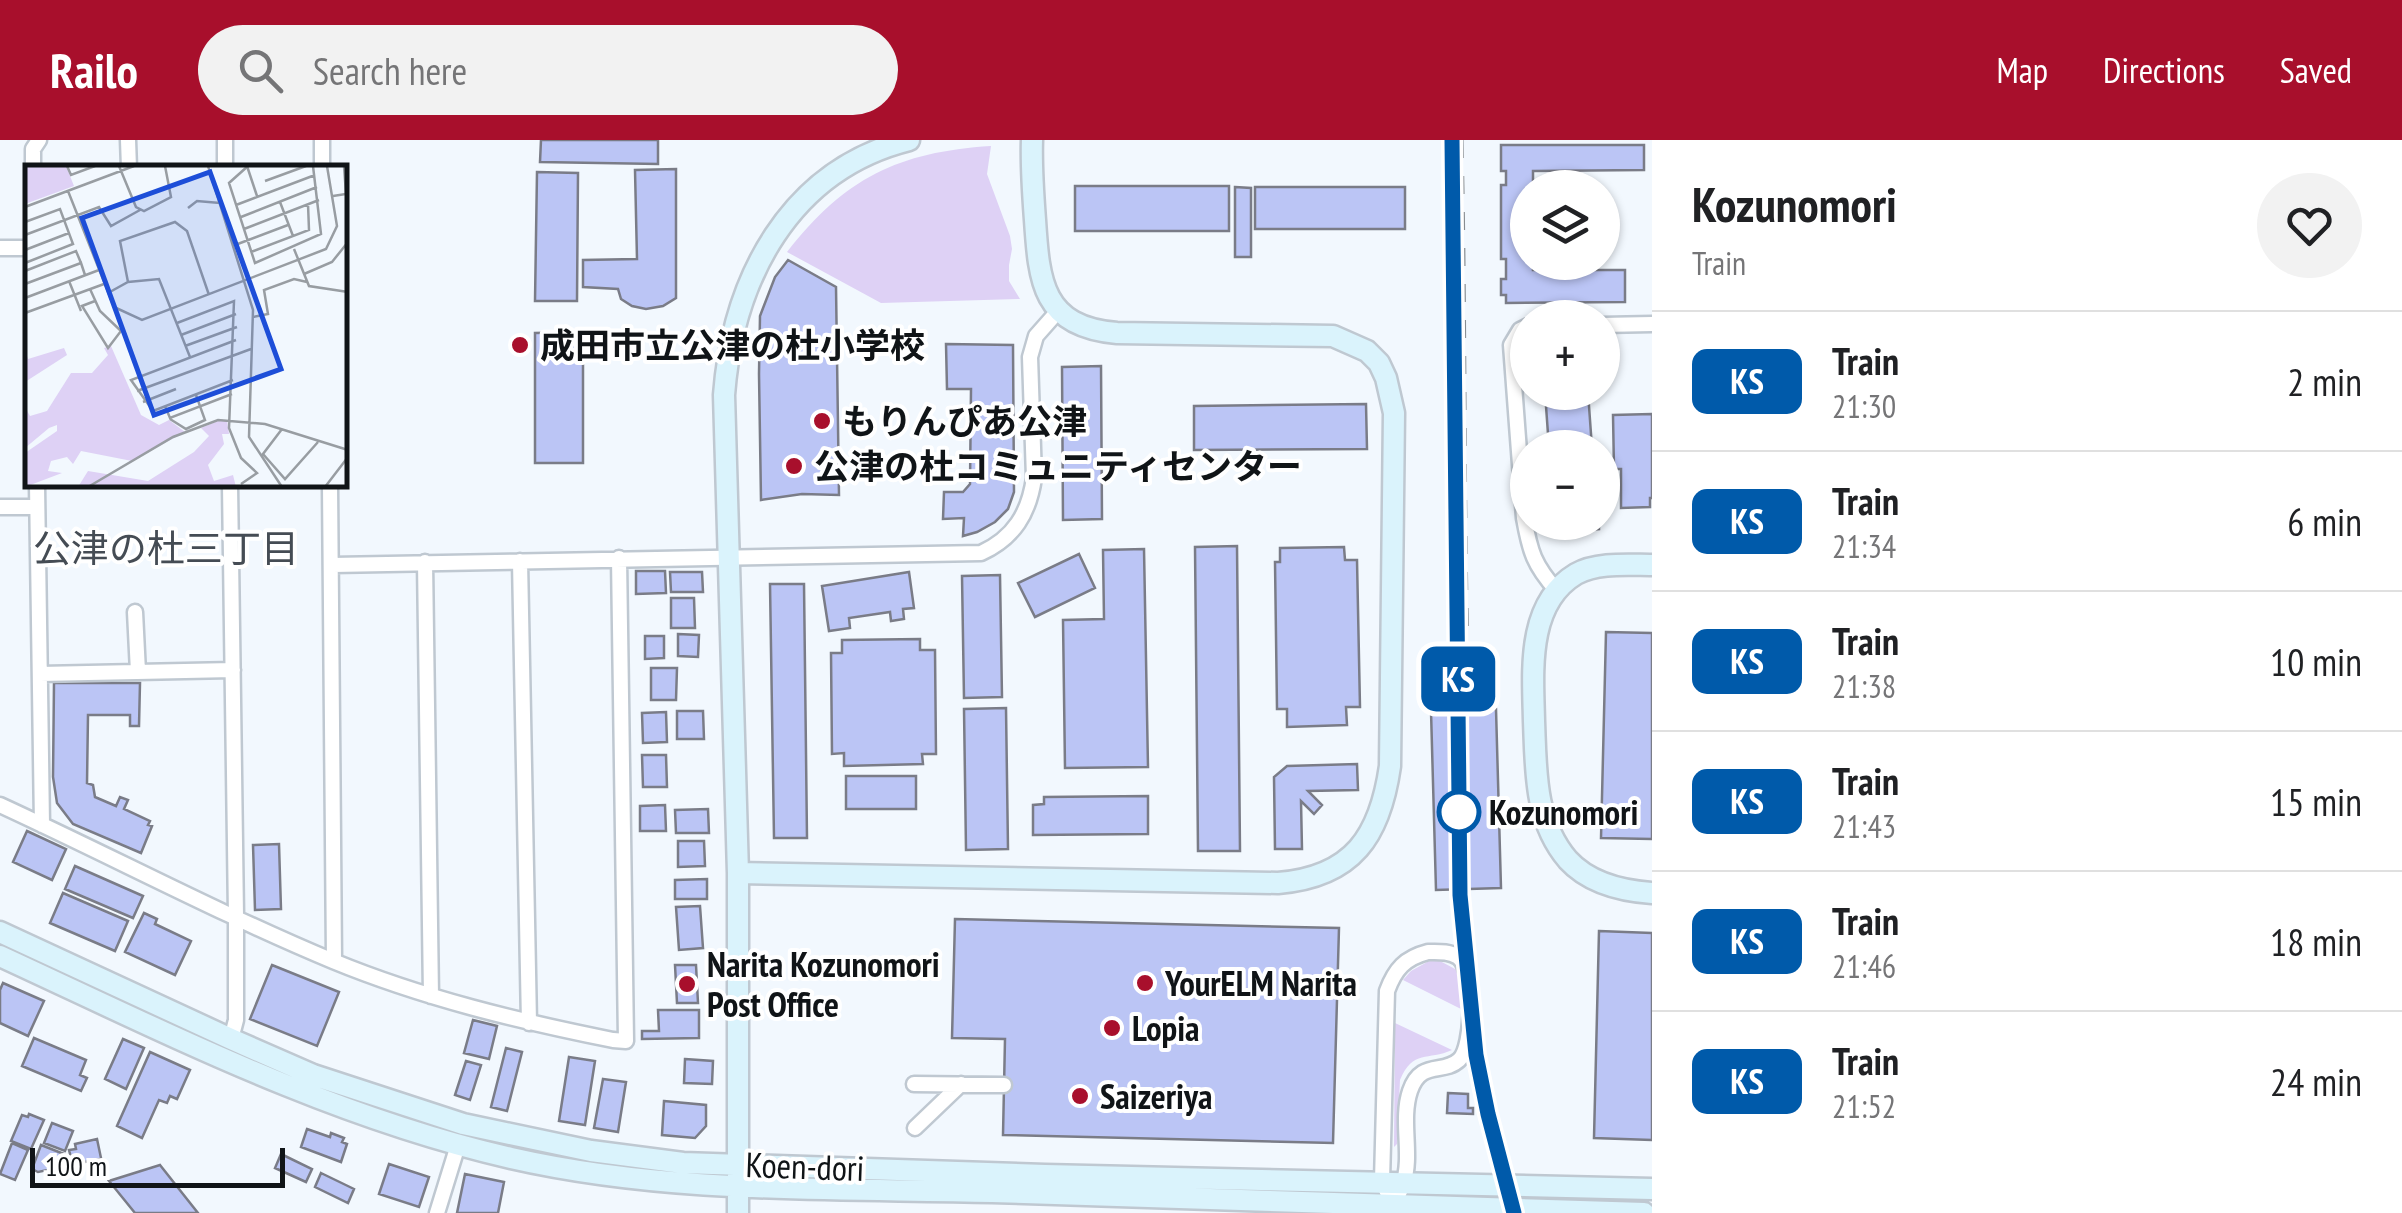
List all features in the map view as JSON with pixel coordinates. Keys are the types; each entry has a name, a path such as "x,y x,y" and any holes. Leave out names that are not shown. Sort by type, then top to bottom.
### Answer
{"street":[{"path":"34,165 33,148 39,140"},
{"path":"128,140 129,165"},
{"path":"738,1213 738,873 726,365 738,311 755,268 782,223 804,198 869,153 909,140"},
{"path":"738,873 1278,883 1310,878 1342,863 1367,839 1376,824 1390,766 1394,432 1391,395 1378,364 1367,351 1334,336 1102,332 1074,321 1058,310 1043,287 1038,267 1032,140"},
{"path":"332,565 981,552 1009,535 1031,498 1034,478 1030,357 1036,336 1058,310"},
{"path":"1620,324 1652,324"},
{"path":"1516,410 1528,541 1539,570 1557,590"},
{"path":"37,488 42,824"},
{"path":"230,488 236,916 236,1020 231,1039"},
{"path":"330,488 334,961"},
{"path":"0,508 37,508"},
{"path":"0,805 334,961 431,996 529,1024 626,1041 619,558"},
{"path":"520,561 529,1024"},
{"path":"426,562 431,996"},
{"path":"1652,564 1592,568 1576,574 1557,590 1541,620 1533,665 1536,786 1547,825 1570,861 1590,876 1613,887 1652,892"},
{"path":"135,612 138,672"},
{"path":"40,674 233,670"},
{"name":"Koen-dori","path":"0,932 314,1075 463,1124 591,1151 684,1163 1652,1189"},
{"path":"1445,952 1458,957 1469,976 1469,1041 1460,1060 1434,1067 1414,1082 1406,1106 1404,1182 1392,1205 1382,1181 1387,990 1392,976 1413,956 1445,952"},
{"name":"Koen-dori","path":"0,956 222,1058 376,1121 458,1145 592,1174 683,1184 890,1190 1043,1202 1392,1205 1644,1213"},
{"path":"914,1084 1004,1085"},
{"path":"915,1128 960,1084"},
{"path":"437,1213 458,1145"}],"shaded area":[{"path":"991,146 987,174 1010,236 1009,281 1020,299 881,303 787,252 830,205 876,174 928,155"},
{"path":"1429,961 1440,961 1457,970 1462,987 1461,1009 1403,980"},
{"path":"1395,1023 1452,1050 1416,1060 1405,1070 1400,1080 1394,1147"}],"building":[{"path":"541,140 658,140 658,164 540,162"},
{"path":"1501,145 1644,145 1644,170 1510,170 1510,280 1620,280 1620,270 1625,270 1625,302 1506,303 1506,295 1501,295 1506,259 1501,259 1501,185 1506,185 1506,171 1501,171"},
{"path":"676,169 676,298 663,306 646,309 621,299 618,289 583,287 583,260 637,259 635,170"},
{"path":"537,172 578,173 577,301 535,301"},
{"path":"1075,186 1229,186 1229,231 1075,231"},
{"path":"1235,187 1251,188 1251,257 1235,257"},
{"path":"1255,187 1405,187 1405,229 1255,229"},
{"path":"788,260 836,287 839,495 802,494 761,500 760,316 775,277"},
{"path":"583,332 583,463 535,463 535,333"},
{"path":"946,344 1013,345 1014,492 1008,509 995,522 963,536 964,518 943,519 944,492 963,492 970,484 971,389 947,389"},
{"path":"1101,366 1102,519 1063,520 1062,367"},
{"path":"1366,404 1367,449 1194,450 1194,406"},
{"path":"1546,410 1589,410 1591,430 1548,430"},
{"path":"1652,414 1650,507 1621,508 1620,430 1613,430 1613,415"},
{"path":"1237,546 1240,851 1198,851 1195,547"},
{"path":"1344,547 1345,560 1357,560 1360,707 1346,707 1347,725 1287,727 1287,709 1277,709 1275,562 1280,562 1280,548"},
{"path":"1144,549 1148,767 1065,768 1063,620 1104,619 1103,550"},
{"path":"1079,554 1095,588 1035,617 1018,583"},
{"path":"636,571 665,571 666,593 636,594"},
{"path":"670,572 702,572 703,592 671,592"},
{"path":"909,572 914,608 903,609 904,619 891,621 890,612 849,618 850,628 829,631 822,586"},
{"path":"1000,575 1002,697 964,698 962,576"},
{"path":"770,584 804,584 807,838 774,838"},
{"path":"671,598 694,598 695,628 671,628"},
{"path":"1606,632 1652,633 1652,839 1601,838"},
{"path":"678,634 699,635 698,657 678,656"},
{"path":"645,636 664,636 664,658 645,659"},
{"path":"920,639 920,650 935,650 936,754 922,754 923,764 844,766 844,753 832,754 831,653 842,653 842,640"},
{"path":"651,668 677,668 676,700 651,700"},
{"path":"54,683 140,683 139,726 130,726 130,715 88,715 87,783 93,785 95,797 116,806 120,797 128,800 124,809 150,821 148,825 152,826 141,853 73,824 57,803 53,777"},
{"path":"1006,708 1008,849 966,850 964,709"},
{"name":"Kozunomori","path":"1496,709 1501,888 1436,890 1431,711"},
{"path":"677,711 703,711 704,739 677,739"},
{"path":"666,712 667,742 643,743 642,713"},
{"path":"642,755 666,755 667,787 643,787"},
{"path":"1357,764 1358,790 1308,791 1322,805 1314,814 1301,801 1302,849 1275,849 1274,777 1287,766"},
{"path":"846,776 916,776 916,809 846,809"},
{"path":"1148,796 1148,834 1033,835 1033,805 1044,804 1044,797"},
{"path":"665,805 666,831 640,831 640,806"},
{"path":"708,809 709,833 676,833 675,810"},
{"path":"27,831 66,849 52,880 13,862"},
{"path":"678,841 704,841 705,866 678,867"},
{"path":"279,844 281,909 255,910 253,845"},
{"path":"75,866 143,896 133,918 65,889"},
{"path":"707,879 707,899 675,899 675,880"},
{"path":"63,893 128,921 115,951 50,923"},
{"path":"700,906 703,948 679,950 676,907"},
{"path":"144,913 157,919 155,924 191,941 175,975 125,952"},
{"name":"YourELM Narita","path":"955,919 1339,928 1333,1143 1003,1135 1005,1039 952,1038"},
{"path":"1599,931 1652,933 1652,1140 1594,1138"},
{"path":"272,965 339,992 317,1046 250,1019"},
{"path":"675,965 696,965 698,1003 677,1003"},
{"path":"3,983 44,1001 28,1036 0,1023"},
{"path":"658,1010 699,1010 699,1038 642,1039 642,1031 659,1031"},
{"path":"473,1020 497,1026 489,1059 464,1053"},
{"path":"34,1038 86,1060 80,1075 87,1078 81,1091 22,1066"},
{"path":"123,1039 144,1048 126,1089 105,1079"},
{"path":"506,1048 522,1052 507,1111 491,1107"},
{"path":"150,1052 190,1070 177,1099 170,1096 167,1103 159,1100 142,1138 117,1126"},
{"path":"569,1057 595,1061 585,1125 559,1121"},
{"path":"685,1059 713,1061 712,1084 684,1083"},
{"path":"466,1061 481,1065 470,1100 455,1095"},
{"path":"603,1079 626,1082 618,1132 594,1128"},
{"path":"1448,1093 1468,1094 1468,1108 1473,1108 1473,1114 1447,1113"},
{"path":"664,1101 706,1105 706,1126 695,1138 662,1135"},
{"path":"22,1115 44,1120 31,1149 11,1141"},
{"path":"52,1123 73,1131 65,1151 44,1143"},
{"path":"307,1129 344,1138 342,1142 347,1144 341,1162 301,1147"},
{"path":"97,1139 101,1158 73,1165 69,1150 76,1149 75,1144"},
{"path":"12,1143 28,1150 15,1180 0,1174"},
{"path":"41,1145 64,1154 58,1168 38,1172 32,1169"},
{"path":"281,1154 312,1169 306,1182 275,1168"},
{"path":"389,1164 429,1177 419,1207 379,1194"},
{"path":"160,1165 198,1213 135,1213 109,1181"},
{"path":"321,1173 354,1189 348,1203 315,1187"},
{"path":"465,1174 504,1182 498,1213 457,1213"}],"railway":[{"path":"1461,140 1467,654"}],"train":[{"name":"KS","path":"1452,140 1460,895 1476,1055 1514,1213"}],"place":[{"name":"成田市立公津の杜小学校","path":"520,345"},
{"name":"もりんぴあ公津","path":"822,421"},
{"name":"公津の杜コミュニティセンター","path":"794,466"},
{"name":"Kozunomori","path":"1459,812"},
{"name":"YourELM Narita","path":"1145,983"},
{"name":"Narita Kozunomori Post Office","path":"687,984"},
{"name":"Lopia","path":"1112,1028"},
{"name":"Saizeriya","path":"1080,1096"}],"district":[{"name":"公津の杜三丁目","path":"166,547"}]}
